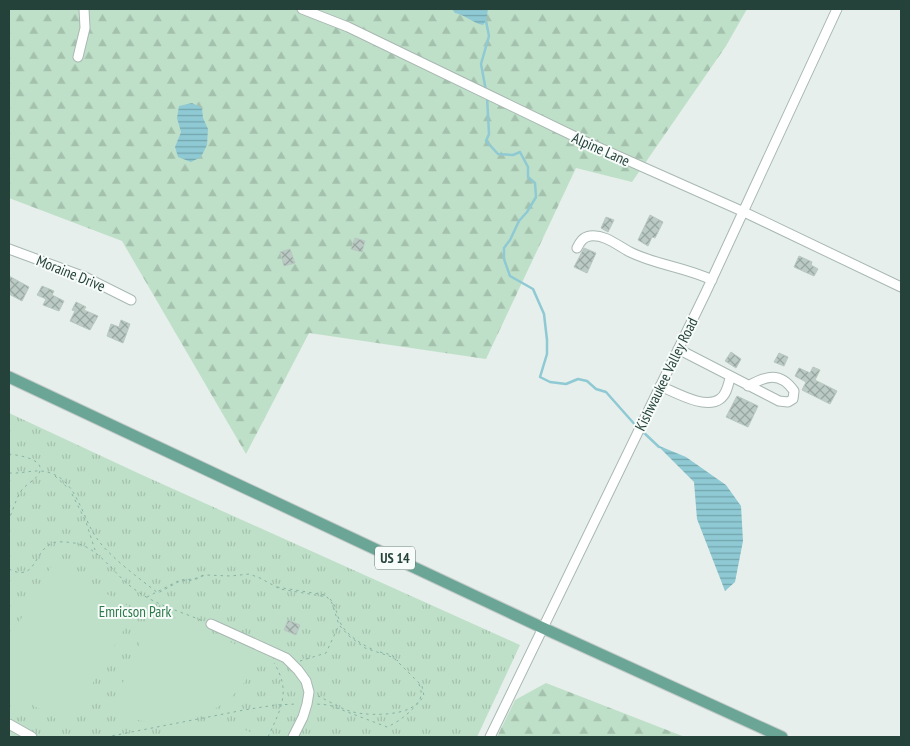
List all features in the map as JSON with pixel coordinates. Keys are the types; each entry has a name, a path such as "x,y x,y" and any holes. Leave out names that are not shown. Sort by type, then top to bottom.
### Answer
{"main road":[{"name":"US 14","path":"9,377 543,628 782,737"}],"street":[{"path":"78,57 85,28 84,9"},
{"name":"Alpine Lane","path":"302,9 348,27 582,140 744,212 901,287"},
{"name":"Kishwaukee Valley Road","path":"490,737 712,280 837,9"},
{"path":"577,248 581,240 588,236 595,236 606,239 638,256 689,270 712,280"},
{"name":"Moraine Drive","path":"9,249 85,277 131,300"},
{"path":"678,349 730,378 779,402 788,402 793,398 794,391 789,384 772,376 761,378 748,386"},
{"path":"660,386 706,403 719,400 725,393 730,378"},
{"path":"210,624 286,658 306,681 309,692 305,710 293,737"},
{"path":"9,724 32,737"}],"path":[{"path":"9,454 31,458 38,464 40,471 20,492 9,519"},
{"path":"40,471 54,475 70,489 81,509 96,552"},
{"path":"9,569 22,573 29,571 42,551 54,542 74,542 87,546 96,552 120,578 147,598 210,624"},
{"path":"147,598 180,580 194,579 205,574 231,575 249,573 280,588 327,596 333,603 340,624 350,635 366,647 396,658 416,679 420,687 421,697 415,705 402,712 376,716 353,712 309,692"},
{"path":"292,664 326,653 340,624"},
{"path":"268,737 284,694 280,673 274,663"}],"green space":[{"path":"9,9 747,9 726,46 632,182 576,168 486,359 309,333 246,454 122,241 9,198"},
{"name":"Emricson Park","path":"9,413 520,645 477,737 9,737"},
{"path":"53,563 135,610 68,726 9,691 9,640"},
{"path":"154,609 258,654 251,672 239,689 224,703 207,713 189,719 170,722 150,722 130,718 111,711"},
{"path":"546,683 685,737 497,737 515,700"},
{"path":"196,723 232,725 263,737 157,737 177,728"}],"water":[{"path":"452,9 488,9 486,21 483,25 479,24 455,13"},
{"path":"192,103 202,108 203,118 208,129 207,145 201,157 191,162 178,157 175,147 181,132 177,118 179,106"},
{"path":"657,445 686,457 726,485 741,506 743,541 735,582 725,591 697,519 694,482"}],"building":[{"path":"650,215 663,222 655,238 652,237 648,246 638,240"},
{"path":"606,217 614,220 608,232 601,228"},
{"path":"355,238 365,241 362,252 351,249"},
{"path":"584,248 596,253 587,273 574,267"},
{"path":"290,249 295,263 284,266 280,252"},
{"path":"799,256 812,262 811,265 818,269 814,276 794,267"},
{"path":"9,276 29,287 22,301 9,294"},
{"path":"42,286 54,291 52,295 64,301 59,311 43,305 46,299 37,295"},
{"path":"76,302 86,307 84,310 98,316 90,330 70,321 75,311 72,310"},
{"path":"121,320 130,324 123,343 107,336 111,324 119,327"},
{"path":"731,352 741,359 736,368 725,361"},
{"path":"779,353 788,357 784,366 774,362"},
{"path":"813,367 820,370 815,380 837,391 830,404 802,390 806,382 795,376 799,368 810,373"},
{"path":"737,396 758,406 748,427 726,417"},
{"path":"288,620 300,625 296,635 284,630"}],"waterway":[{"path":"486,21 489,36 481,64 486,91"},
{"path":"487,96 489,134 486,141 498,154 513,155 520,152 528,167 528,177 535,183 536,197 519,221 504,248 504,259 510,276 533,289 544,314 547,354 540,377 550,382 566,384 578,379 587,381 596,389 606,392 637,427"},
{"path":"641,430 659,447"}]}
